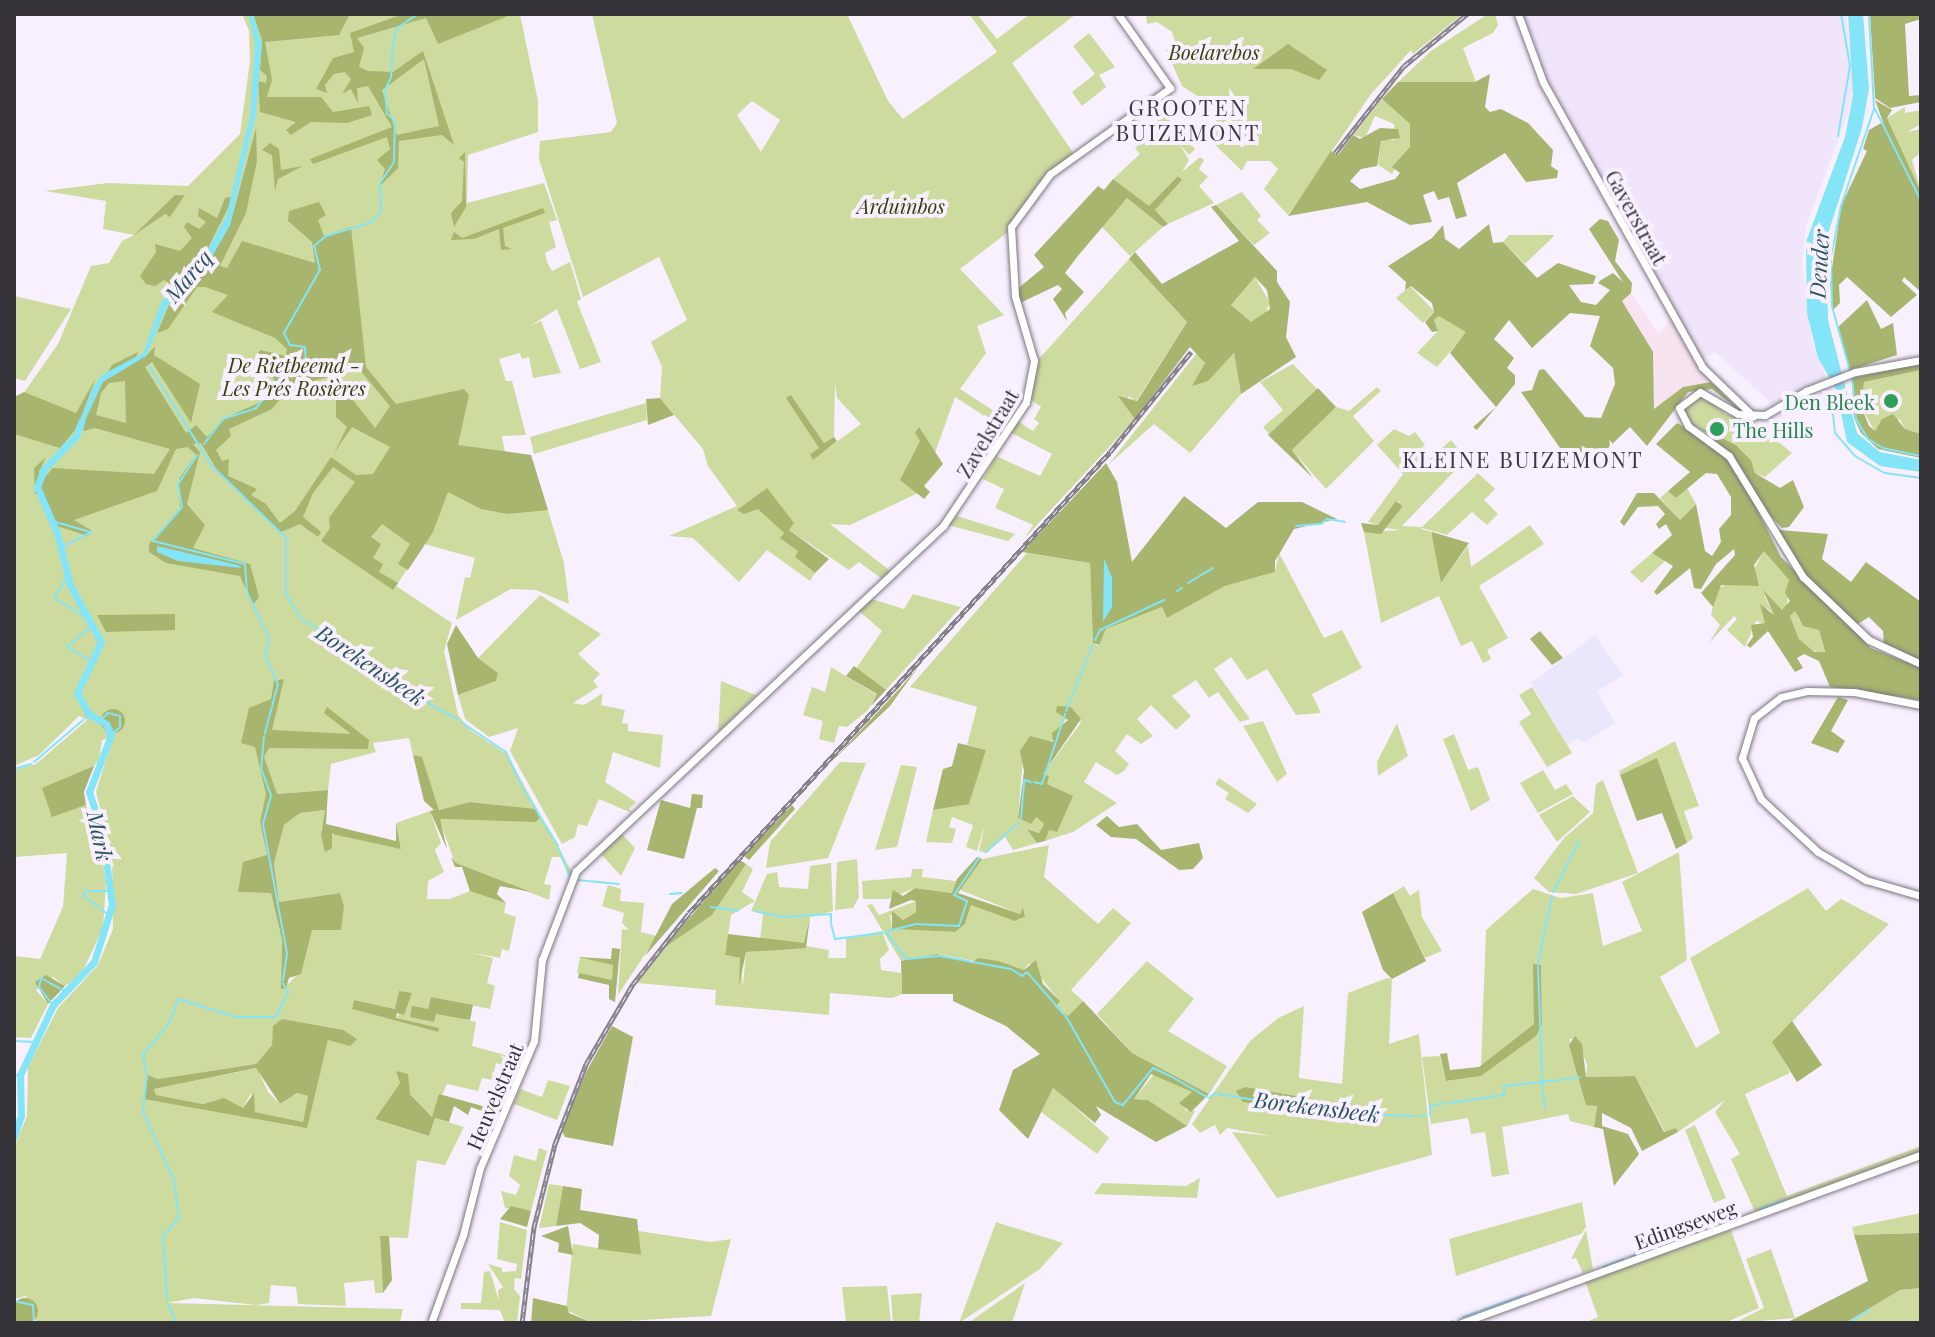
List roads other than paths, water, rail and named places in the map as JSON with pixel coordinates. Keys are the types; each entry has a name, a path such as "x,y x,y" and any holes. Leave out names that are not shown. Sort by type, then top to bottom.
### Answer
{"street":[{"name":"Zavelstraat","path":"572,879 587,856 625,827 766,691 892,576 964,502 1026,402 1035,375 1015,296 1011,227 1050,174 1170,88 1118,14"},
{"name":"Gaverstraat","path":"1518,14 1543,82 1696,356 1755,417"},
{"path":"1921,360 1855,372 1755,417 1738,414 1700,392 1679,408 1688,426 1729,456 1803,577 1869,640 1921,664"},
{"path":"1921,705 1854,692 1807,691 1781,697 1754,718 1742,758 1761,799 1818,852 1866,880 1921,896"},
{"name":"Heuvelstraat","path":"431,1323 463,1235 480,1168 534,1041 542,960 572,879"},
{"name":"Edingseweg","path":"1461,1323 1921,1155"}],"water":[{"path":"248,14 253,14 262,44 256,114 230,225 207,265 174,291 146,356 103,382 82,427 77,428 93,387 102,375 143,353 162,300 199,266 226,217 250,117 255,43"},
{"name":"Dender","path":"1848,14 1863,14 1869,89 1862,128 1826,240 1828,320 1857,433 1880,452 1921,460 1921,472 1880,466 1847,442 1836,389 1818,358 1807,313 1806,242 1845,137 1853,95"},
{"path":"157,546 241,568 178,561 157,552"},
{"path":"1104,558 1112,578 1112,607 1103,622"}],"waterway":[{"path":"204,444 223,419 256,408 285,372 306,363 305,347 290,345 284,333 320,270 314,246 326,236 370,223 381,212 380,183 394,162 395,120 387,114 385,90 391,77 393,43 397,28 418,14"},
{"path":"1838,136 1850,66 1841,14"},
{"name":"Dender","path":"1850,371 1832,306 1831,257 1841,206 1874,109 1869,14"},
{"path":"1875,109 1921,201"},
{"name":"Borekensbeek","path":"149,366 211,465 286,538 286,594 301,619 359,654 402,689 457,719"},
{"path":"1852,377 1856,419 1868,439 1883,448 1921,456"},
{"path":"1831,395 1835,433 1855,456 1885,473 1921,478"},
{"name":"Mark","path":"14,1137 21,1116 20,1075 53,1005 94,962 112,905 102,831 89,792 111,735 106,724 89,714 77,693 101,642 70,585 57,533 37,487 44,469 76,436 81,422"},
{"path":"197,455 178,484 182,507 153,541 245,564 247,592 269,638 265,655 278,684 265,733"},
{"path":"1296,526 1321,524 1327,519 1345,522"},
{"path":"52,521 91,532 61,548"},
{"path":"1188,583 1213,568"},
{"path":"68,575 54,598 90,620"},
{"path":"1177,591 1182,588"},
{"path":"1095,640 1100,630 1164,600"},
{"path":"93,625 67,647 93,662"},
{"path":"1066,711 1093,644"},
{"path":"101,720 108,713 120,716 120,727 111,735"},
{"name":"Mark","path":"85,718 89,714"},
{"path":"1034,782 1042,784 1065,714"},
{"path":"34,762 83,720"},
{"name":"Borekensbeek","path":"461,722 506,752 523,788"},
{"path":"264,736 261,768 271,796 263,824 287,953 283,981"},
{"path":"14,769 31,764"},
{"path":"1021,818 1024,780 1031,782"},
{"name":"Borekensbeek","path":"524,790 558,846"},
{"path":"986,852 1018,823"},
{"name":"Borekensbeek","path":"1553,892 1579,841"},
{"name":"Borekensbeek","path":"559,849 570,877"},
{"path":"888,931 916,924 959,926 967,901 954,895 979,858"},
{"name":"Borekensbeek","path":"577,880 619,884"},
{"path":"110,916 83,896 86,891 111,891"},
{"name":"Borekensbeek","path":"670,894 682,893"},
{"name":"Borekensbeek","path":"1538,963 1552,896"},
{"name":"Borekensbeek","path":"711,907 738,911"},
{"name":"Borekensbeek","path":"755,911 783,917 831,914 831,922"},
{"name":"Borekensbeek","path":"831,924 835,939 883,933"},
{"name":"Borekensbeek","path":"886,932 906,959 940,956 1011,969 1022,976 1027,972 1067,1018 1115,1102 1123,1105 1153,1068 1170,1076"},
{"name":"Borekensbeek","path":"1538,966 1542,1073"},
{"path":"53,1005 39,987 41,978 66,992"},
{"path":"146,1072 143,1055 170,1022 178,999 236,1017 276,1017 288,992 283,983"},
{"path":"14,1041 35,1042"},
{"path":"147,1074 143,1112 174,1180 179,1218 163,1236 167,1300"},
{"name":"Mark","path":"14,1076 20,1075"},
{"name":"Borekensbeek","path":"1449,1103 1504,1095 1504,1086 1542,1082 1542,1076"},
{"name":"Borekensbeek","path":"1172,1077 1207,1097"},
{"path":"1543,1087 1542,1082 1580,1077"},
{"path":"1543,1090 1545,1108"},
{"name":"Borekensbeek","path":"1209,1098 1215,1093"},
{"name":"Borekensbeek","path":"1217,1094 1344,1114 1416,1116"},
{"name":"Borekensbeek","path":"1430,1115 1430,1106 1445,1103"},
{"name":"Borekensbeek","path":"1420,1116 1426,1116"},
{"path":"1760,1209 1785,1200"},
{"path":"1707,1229 1712,1227"},
{"path":"1686,1237 1703,1231"},
{"path":"1630,1257 1683,1238"},
{"path":"1603,1267 1624,1259"},
{"path":"1480,1311 1524,1295"},
{"path":"14,1301 33,1305 34,1323"},
{"path":"168,1304 176,1323"},
{"path":"1848,1323 1869,1310"},
{"path":"1463,1317 1477,1312"},
{"path":"1447,1323 1453,1321"}],"railway":[{"path":"1335,153 1404,66 1467,14"},
{"path":"522,1323 534,1227 555,1144 586,1064 633,984 689,913 1110,452 1191,352"}],"place":[{"name":"Den Bleek","path":"1891,401"},
{"name":"The Hills","path":"1717,429"}],"district":[{"name":"GROOTEN BUIZEMONT","path":"1188,120"},
{"name":"KLEINE BUIZEMONT","path":"1523,460"}],"park label":[{"name":"Boelarebos","path":"1214,51"},
{"name":"Arduinbos","path":"901,205"},
{"name":"De Rietbeemd - Les Prés Rosières","path":"294,376"}],"water label":[{"name":"Marcq","path":"188,276"}]}
